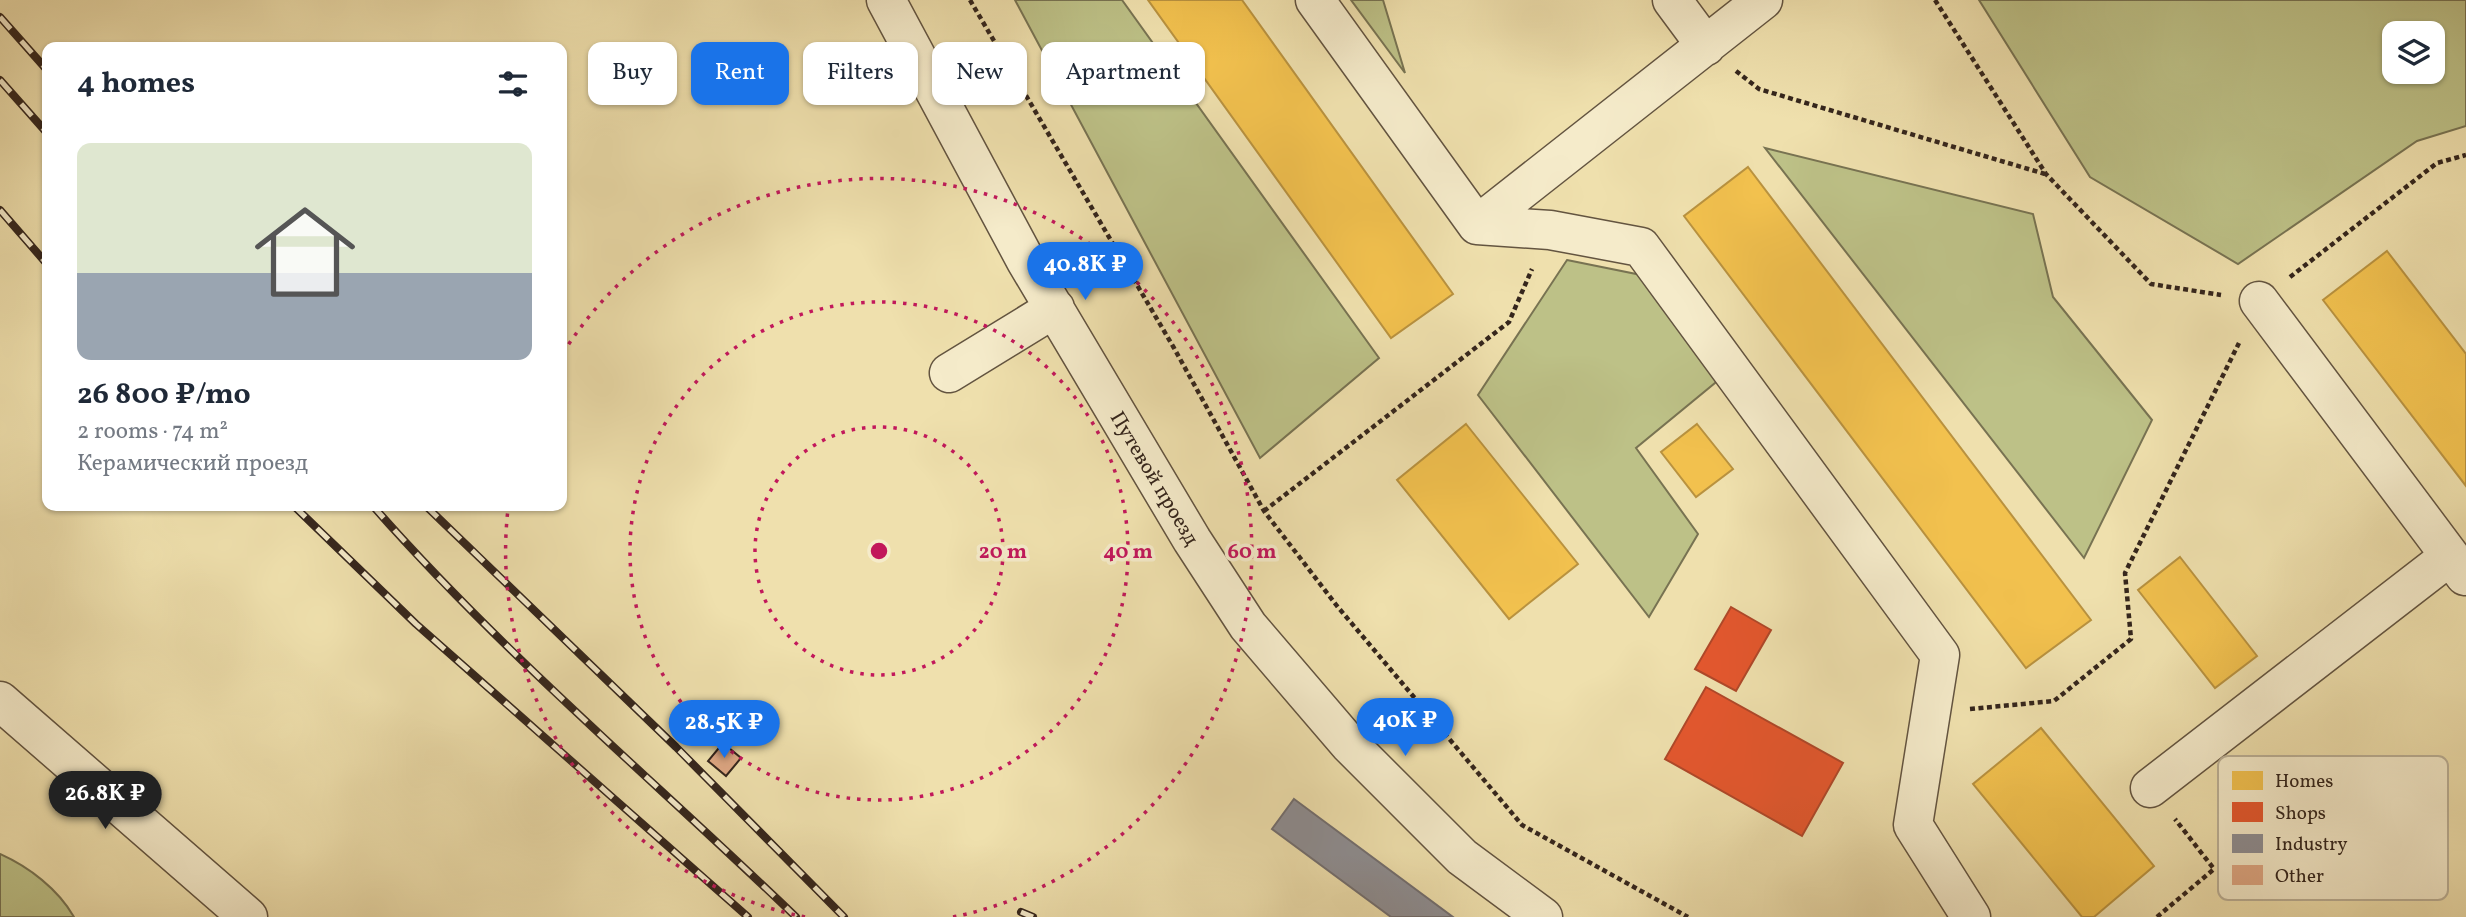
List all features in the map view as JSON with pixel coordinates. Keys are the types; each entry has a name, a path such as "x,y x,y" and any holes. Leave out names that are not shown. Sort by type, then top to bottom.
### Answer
{"street":[{"name":"Путевой проезд","path":"886,0 1055,309 1192,540 1248,626 1349,744 1462,857 1543,917"},
{"path":"1315,0 1477,225"},
{"path":"1672,0 1706,46"},
{"path":"1477,225 1763,0"},
{"path":"1477,225 1549,230 1641,247 1940,655 1913,825 1971,917"},
{"path":"2150,788 2458,567 2259,302"},
{"path":"949,373 1055,309"},
{"path":"0,701 248,917"}],"path":[{"path":"970,0 1174,348 1264,511 1337,606 1522,825 1688,917"},
{"path":"1935,0 2046,174 2151,284 2259,302"},
{"path":"1706,46 1759,89 2046,174"},
{"path":"1931,714 2054,701 2131,639 2124,573 2259,302 2437,163 2466,155"},
{"path":"1264,511 1509,322 1549,230"},
{"path":"2150,788 2214,869 2157,917"}],"green space":[{"path":"1015,0 1122,0 1152,42 1041,42 1041,49"},
{"path":"1351,0 1383,0 1405,73"},
{"path":"1979,0 2466,0 2466,126 2417,141 2238,264 2090,177"},
{"path":"1071,105 1197,105 1379,358 1260,458"},
{"path":"1765,148 2033,214 2053,297 2152,420 2084,558"},
{"path":"1567,260 1641,275 1721,378 1636,448 1698,534 1649,617 1478,395"},
{"path":"0,854 22,865 42,880 60,897 74,917 0,917"}],"building: Homes":[{"path":"1148,0 1242,0 1453,294 1391,338 1205,79 1205,42 1178,42"},
{"path":"1748,167 2091,620 2026,668 1684,216"},
{"path":"2387,251 2466,354 2466,486 2323,300"},
{"path":"1466,424 1578,564 1509,619 1397,480"},
{"path":"1697,424 1733,469 1696,497 1661,452"},
{"path":"2180,557 2257,656 2215,688 2138,590"},
{"path":"2041,728 2154,866 2094,917 2082,917 1973,784"}],"building: Shops":[{"path":"1731,607 1771,630 1736,691 1695,669"},
{"path":"1706,687 1843,763 1802,836 1665,759"}],"building: Industry":[{"path":"1294,799 1453,917 1391,917 1272,829"}],"building: Other":[{"path":"723,743 741,758 726,776 708,761"}],"railway":[{"path":"0,17 42,64"},
{"path":"0,80 42,127"},
{"path":"0,210 42,258"},
{"path":"299,511 416,624 748,917"},
{"path":"378,511 474,614 796,917"},
{"path":"431,511 676,747 844,917"},
{"path":"1021,912 1033,917"}]}
